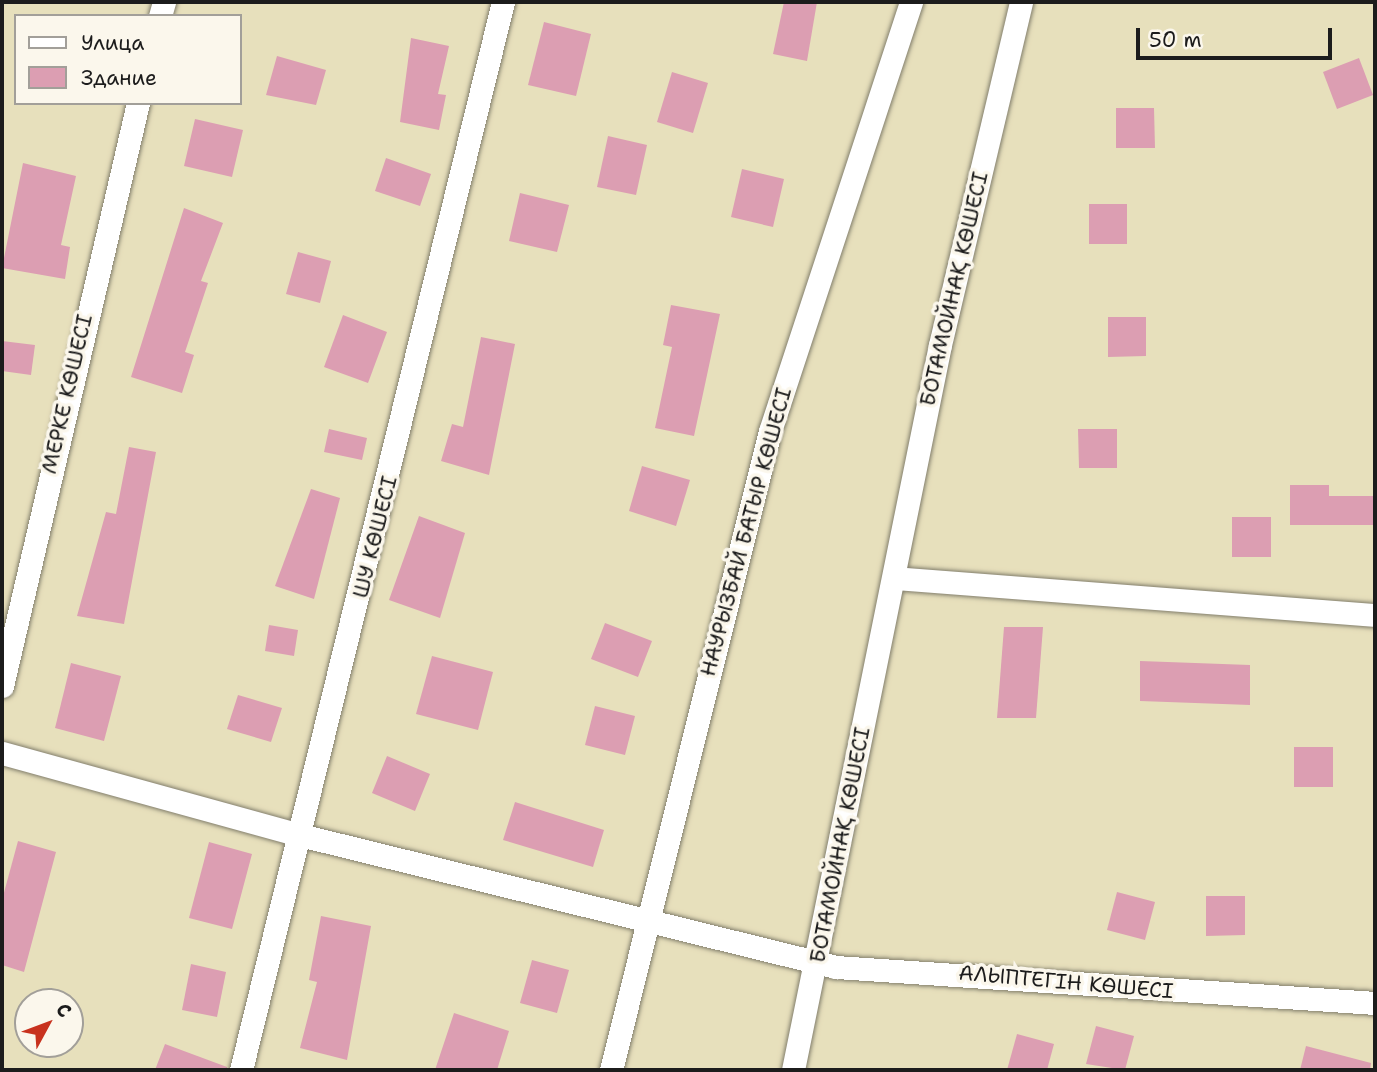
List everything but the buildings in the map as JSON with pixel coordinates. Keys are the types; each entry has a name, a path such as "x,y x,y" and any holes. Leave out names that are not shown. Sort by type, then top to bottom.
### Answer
{"street":[{"name":"ШУ КӨШЕСІ","path":"241,1070 503,2"},
{"name":"НАУРЫЗБАЙ БАТЫР КӨШЕСІ","path":"611,1070 645,920 770,431 911,2"},
{"name":"БОТАМОЙНАҚ КӨШЕСІ","path":"793,1070 894,578 1021,2"},
{"name":"МЕРКЕ КӨШЕСІ","path":"2,686 138,105"},
{"path":"894,578 1375,615"},
{"name":"АЛЫПТЕГІН КӨШЕСІ","path":"2,753 300,835 816,962 1021,983 1375,1003"}]}
